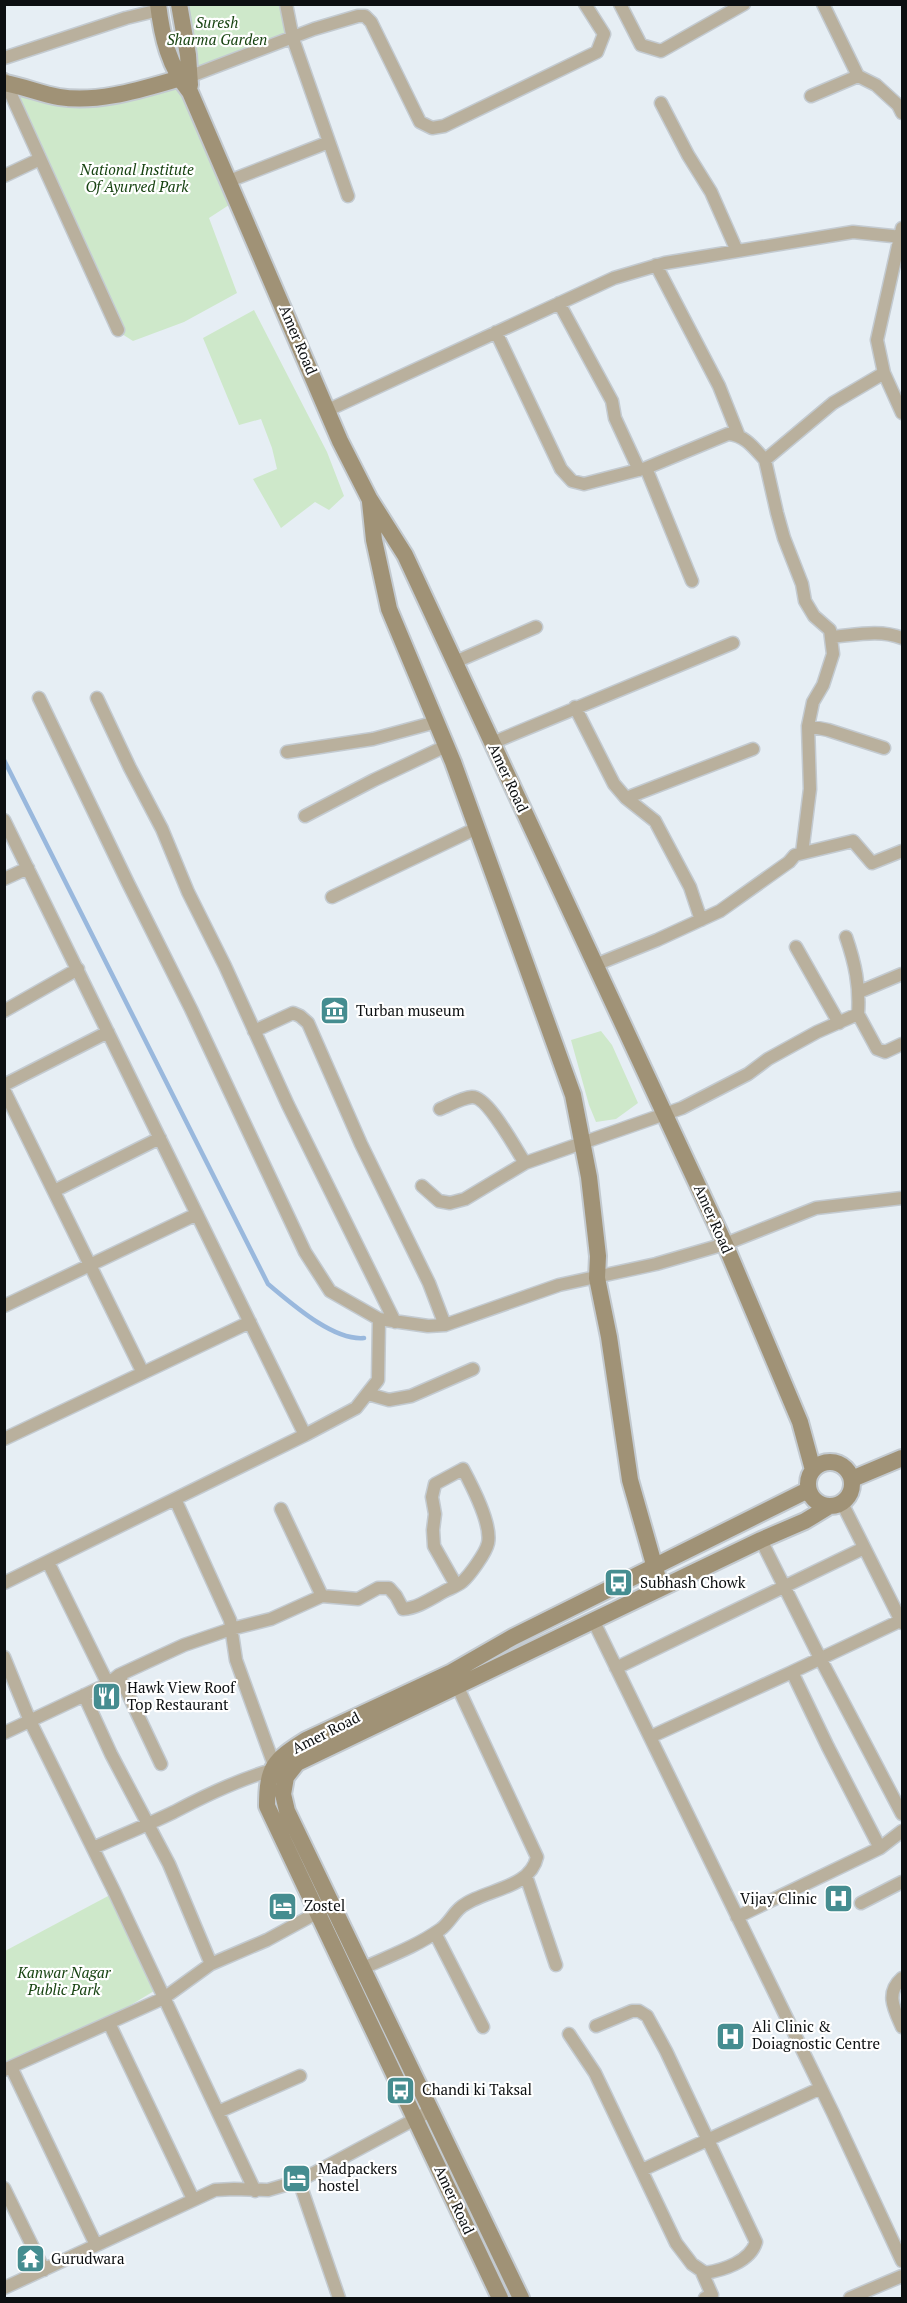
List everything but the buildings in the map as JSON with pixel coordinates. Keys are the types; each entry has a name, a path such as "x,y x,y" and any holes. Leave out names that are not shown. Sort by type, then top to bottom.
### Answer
{"main road":[{"name":"Amer Road","path":"179,4 187,82"},
{"name":"Amer Road","path":"159,7 168,52 187,82 328,410 369,498 405,555 725,1244 800,1422 813,1470"},
{"path":"5,82 59,97 90,98 187,82"},
{"path":"369,498 374,540 389,609 477,828 573,1095 590,1177 598,1256 597,1278 609,1337 630,1480 653,1566 662,1588"},
{"path":"800,1422 830,1462"},
{"path":"852,1479 903,1458"},
{"path":"830,1462 845,1467 852,1479 851,1493 835,1505 816,1501 808,1490 813,1470 818,1465 830,1462"},
{"name":"Amer Road","path":"521,2298 287,1811 284,1794 286,1777 297,1763 454,1680 513,1637 808,1490"},
{"name":"Amer Road","path":"500,2298 267,1806 267,1782 273,1768 285,1753 306,1740 593,1620 835,1505"}],"street":[{"path":"286,4 293,39 348,196"},
{"path":"187,82 314,29 365,16 420,122 432,128 444,126 597,52 604,34 585,4"},
{"path":"620,4 641,45 661,51 744,4"},
{"path":"823,4 858,76 876,85 898,105 903,113"},
{"path":"4,58 159,7"},
{"path":"811,96 858,76"},
{"path":"5,82 118,330"},
{"path":"661,103 711,192 737,251"},
{"path":"229,182 329,142"},
{"path":"4,176 40,159"},
{"path":"328,410 614,278 656,266 853,232 902,234 877,340 884,373 903,413"},
{"path":"656,266 719,386 738,434 765,460 781,530 802,584 805,602 814,616 830,630 833,654 823,686 813,702 808,726 810,789 802,853"},
{"path":"559,303 612,401 615,418 642,469 692,581"},
{"path":"496,332 561,469 572,481 584,484 642,469 728,434 738,434"},
{"path":"765,460 833,403 884,373"},
{"path":"455,662 536,627"},
{"path":"831,637 879,633 902,640"},
{"path":"492,742 733,643"},
{"path":"39,698 191,1009 305,1252 330,1291 379,1319 428,1326 445,1325 559,1285 597,1278 725,1244 816,1208 903,1198"},
{"path":"97,698 162,829 188,892 395,1322"},
{"path":"575,707 614,784 626,798 655,821 690,886 701,920"},
{"path":"287,752 373,739 436,722"},
{"path":"808,726 884,748"},
{"path":"305,816 374,780 446,747"},
{"path":"626,798 753,749"},
{"path":"4,820 305,1435"},
{"path":"332,897 477,828"},
{"path":"595,965 720,911 789,862 795,855 853,841 872,863 903,850"},
{"path":"4,879 28,868"},
{"path":"846,937 856,965 859,992 858,1014 879,1051 885,1052 903,1044"},
{"path":"796,947 839,1023"},
{"path":"4,1011 78,969"},
{"path":"859,992 903,974"},
{"path":"254,1031 293,1013 308,1023 361,1144 429,1283 445,1325"},
{"path":"422,1185 439,1201 450,1203 465,1199 525,1163 665,1115 747,1074 800,1041 858,1014"},
{"path":"4,1085 108,1032"},
{"path":"4,1090 142,1373"},
{"path":"440,1109 472,1097 480,1099 488,1107 525,1163"},
{"path":"54,1191 160,1137"},
{"path":"4,1306 198,1214"},
{"path":"4,1583 305,1435 356,1407 378,1380 379,1319"},
{"path":"4,1439 250,1322"},
{"path":"368,1394 389,1400 411,1396 473,1369"},
{"path":"4,1733 184,1645 271,1618 322,1596 358,1599 378,1588 389,1588 403,1609 410,1609 462,1582 476,1565 488,1543 485,1517 477,1493 463,1469 435,1484 432,1497 435,1514 434,1546 456,1585"},
{"path":"93,1848 203,1795 273,1768 236,1660 230,1620 175,1499"},
{"path":"650,1737 902,1621 864,1548 835,1505"},
{"path":"281,1509 322,1596"},
{"path":"761,1540 820,1658 903,1814"},
{"path":"616,1668 864,1548"},
{"path":"48,1562 108,1684"},
{"path":"593,1620 903,2261"},
{"path":"4,1657 30,1721 93,1848 255,2191"},
{"path":"792,1672 880,1848"},
{"path":"119,1675 161,1764"},
{"path":"363,1968 398,1954 435,1933 443,1928 460,1908 526,1876 535,1867 537,1857 454,1680"},
{"path":"84,1695 146,1824 169,1864 211,1964"},
{"path":"737,1917 880,1848 903,1831"},
{"path":"526,1876 556,1965"},
{"path":"861,1903 903,1882"},
{"path":"96,2245 8,2069 164,1998 211,1964 267,1940 333,1905"},
{"path":"435,1933 483,2027"},
{"path":"903,1978 896,1984 891,2002 903,2028"},
{"path":"569,2034 595,2073 676,2243 692,2264 705,2273 720,2270 749,2256 756,2242 666,2051 647,2016 639,2011 632,2011 596,2026"},
{"path":"109,2023 193,2199"},
{"path":"218,2112 300,2076"},
{"path":"642,2170 821,2088"},
{"path":"4,2288 215,2190 268,2190 299,2181 432,2110"},
{"path":"299,2181 339,2298"},
{"path":"4,2188 44,2270"},
{"path":"700,2270 712,2295 705,2298"},
{"path":"850,2298 903,2276"}],"green space":[{"name":"Suresh Sharma Garden","path":"183,5 282,5 289,36 198,68 192,66"},
{"name":"National Institute Of Ayurved Park","path":"182,87 232,203 209,218 237,293 184,322 133,341 122,334 14,90 109,101 152,95"},
{"path":"254,310 327,452 344,496 329,510 315,502 281,528 253,479 277,469 261,419 239,425 203,338"},
{"path":"601,1031 612,1045 638,1103 616,1119 596,1122 571,1040"},
{"name":"Kanwar Nagar Public Park","path":"110,1895 159,1988 78,2037 5,2063 5,1951"}],"waterway":[{"path":"4,760 268,1284 300,1310 326,1327 339,1334 364,1338"}],"place":[{"name":"Turban museum","path":"335,1011"},
{"name":"Subhash Chowk","path":"619,1583"},
{"name":"Hawk View Roof Top Restaurant","path":"106,1697"},
{"name":"Vijay Clinic","path":"838,1899"},
{"name":"Zostel","path":"283,1906"},
{"name":"Ali Clinic & Doiagnostic Centre","path":"731,2036"},
{"name":"Chandi ki Taksal","path":"401,2090"},
{"name":"Madpackers hostel","path":"297,2178"},
{"name":"Gurudwara","path":"30,2259"}]}
